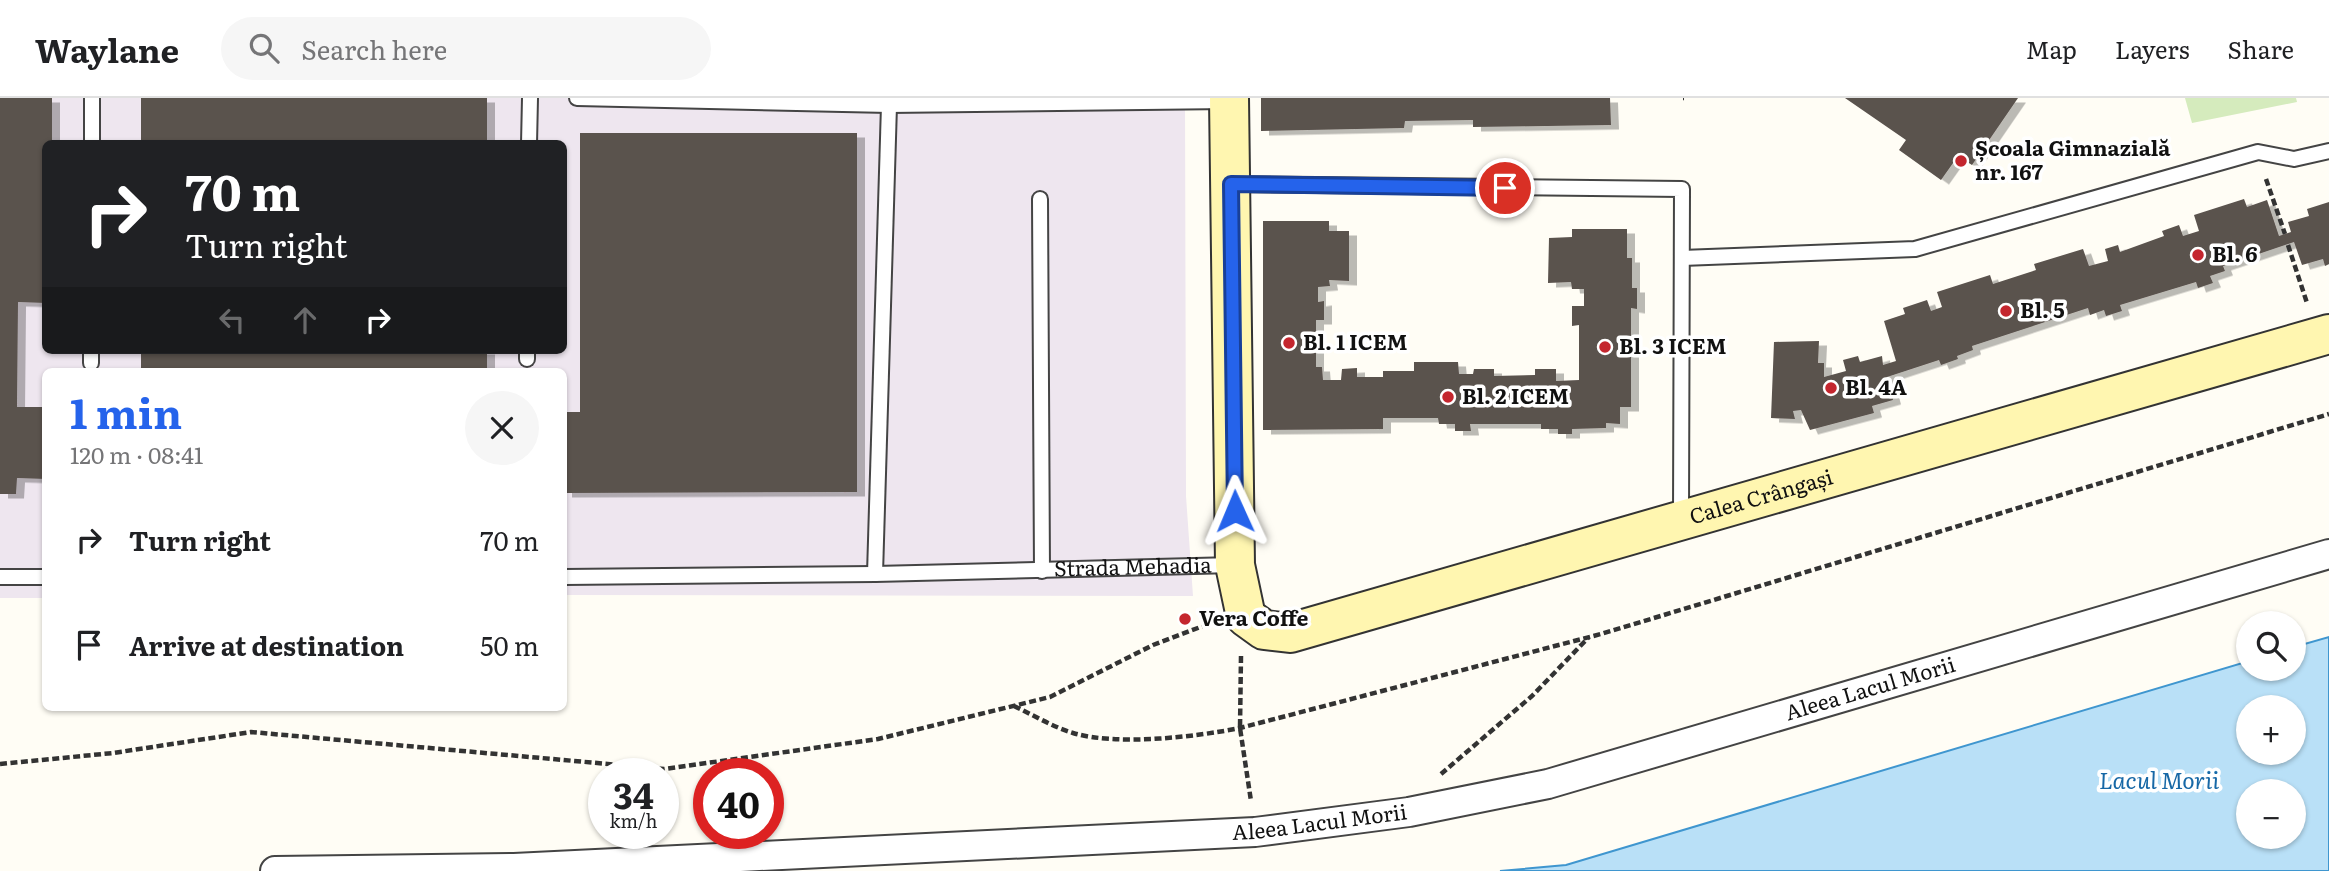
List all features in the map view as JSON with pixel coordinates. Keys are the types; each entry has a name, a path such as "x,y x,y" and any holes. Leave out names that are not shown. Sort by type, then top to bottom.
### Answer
{"street":[{"name":"Strada Mehadia","path":"1229,100 1240,593"},
{"name":"Calea Crângași","path":"1240,593 1264,629 1290,632 2323,335"},
{"name":"Aleea Lacul Morii","path":"275,871 528,867 1255,832 1409,812 1560,780 2329,554"}],"lane":[{"path":"92,98 92,140"},
{"path":"529,140 530,98"},
{"path":"577,98 889,105 1229,100"},
{"path":"875,575 889,105"},
{"path":"1682,258 1915,249 2258,152 2294,159 2329,150"},
{"path":"1231,184 1682,189 1681,520"},
{"path":"1040,199 1042,571"},
{"name":"Strada Mehadia","path":"567,577 1042,571 1240,593"},
{"path":"0,577 42,577"}],"path":[{"path":"2258,152 2284,234"},
{"path":"2288,245 2323,335"},
{"path":"1014,706 1071,733 1101,740 1208,734 1240,728 1589,637 2329,414"},
{"path":"0,764 113,752 251,732 664,769 878,739 1050,697 1153,645 1222,618 1240,593"},
{"path":"1240,593 1240,728 1255,832"},
{"path":"1409,812 1423,790 1532,696 1589,637"}],"shaded area":[{"path":"0,98 1185,98 1186,496 1193,596 567,595 567,368 42,368 42,598 0,598"}],"green space":[{"path":"2185,98 2296,98 2297,102 2192,123"}],"water":[{"name":"Lacul Morii","path":"2329,637 2329,871 1500,871 1566,865 2236,665 2236,681 2306,681 2306,644"}],"building":[{"path":"0,98 52,98 52,140 42,140 42,303 18,302 17,407 42,407 42,479 17,478 16,494 0,494"},
{"path":"141,98 487,98 487,140 141,140"},
{"path":"1261,98 1610,98 1611,125 1473,127 1473,120 1405,121 1404,128 1261,131"},
{"path":"1845,98 2018,98 1972,165 1958,156 1941,180 1899,150 1906,140"},
{"path":"580,133 857,133 857,492 567,493 567,412 580,412"},
{"path":"2244,199 2247,207 2267,200 2279,236 2291,232 2288,222 2309,216 2307,209 2329,202 2329,264 2325,266 2323,259 2302,265 2294,242 2223,266 2225,271 2210,276 2213,283 2198,288 2196,282 2120,305 2122,311 2106,316 2104,310 2090,315 2088,308 1972,346 1973,350 1941,365 1939,360 1887,377 1893,400 1872,406 1874,413 1810,430 1801,410 1793,411 1795,419 1771,418 1774,342 1819,341 1818,363 1824,363 1824,377 1846,371 1843,360 1858,356 1860,362 1882,356 1883,365 1896,361 1884,321 1905,314 1903,308 1927,300 1931,311 1942,307 1937,292 1990,275 1993,284 2036,270 2034,264 2083,249 2089,266 2108,261 2105,249 2118,245 2120,252 2164,236 2162,231 2179,225 2183,236 2199,231 2194,215"},
{"path":"1263,221 1329,221 1329,231 1349,231 1349,281 1329,280 1330,286 1318,287 1318,302 1324,301 1324,320 1316,320 1316,367 1322,367 1323,380 1341,380 1342,369 1357,368 1357,377 1383,377 1383,371 1414,371 1414,362 1458,362 1459,374 1473,374 1474,369 1494,369 1494,376 1535,375 1535,369 1556,369 1556,381 1579,380 1579,325 1572,326 1572,306 1584,306 1584,289 1572,289 1571,282 1548,283 1549,238 1572,237 1572,229 1627,229 1627,258 1632,258 1632,288 1637,288 1637,309 1631,308 1631,407 1620,407 1620,424 1606,423 1606,428 1572,429 1572,434 1558,434 1558,429 1541,429 1541,424 1470,424 1471,431 1455,431 1455,424 1439,424 1438,418 1383,418 1383,429 1263,430"},
{"path":"141,354 487,354 487,368 141,368"}],"place":[{"name":"Școala Gimnazială nr. 167","path":"1961,161"},
{"name":"Bl. 6","path":"2198,255"},
{"name":"Bl. 5","path":"2006,311"},
{"name":"Bl. 1 ICEM","path":"1289,343"},
{"name":"Bl. 3 ICEM","path":"1605,347"},
{"name":"Bl. 4A","path":"1831,388"},
{"name":"Bl. 2 ICEM","path":"1448,397"},
{"name":"Vera Coffe","path":"1185,619"}],"route":[{"path":"1235,511 1231,184 1505,188"}]}
